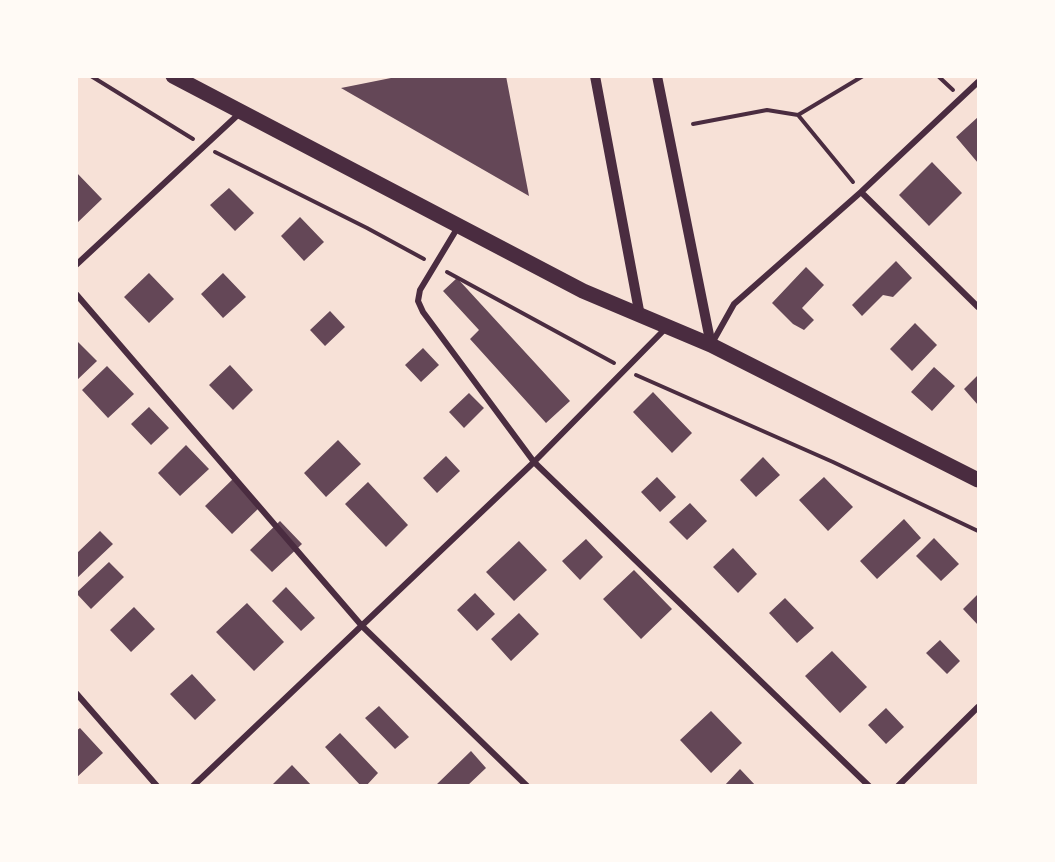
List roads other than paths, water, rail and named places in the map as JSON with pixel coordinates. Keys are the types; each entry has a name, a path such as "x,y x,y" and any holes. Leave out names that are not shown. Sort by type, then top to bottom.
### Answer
{"main road":[{"path":"173,76 583,291 666,328 711,345 978,480"}],"street":[{"path":"595,76 640,316"},
{"path":"657,76 711,345"},
{"path":"711,345 734,304 861,192 978,82"},
{"path":"76,265 242,112"},
{"path":"861,192 978,308"},
{"path":"459,225 420,290 418,301 423,312 534,462 869,786"},
{"path":"76,294 362,626 527,786"},
{"path":"193,786 534,462 666,328"},
{"path":"76,693 157,786"},
{"path":"898,786 978,706"}]}
